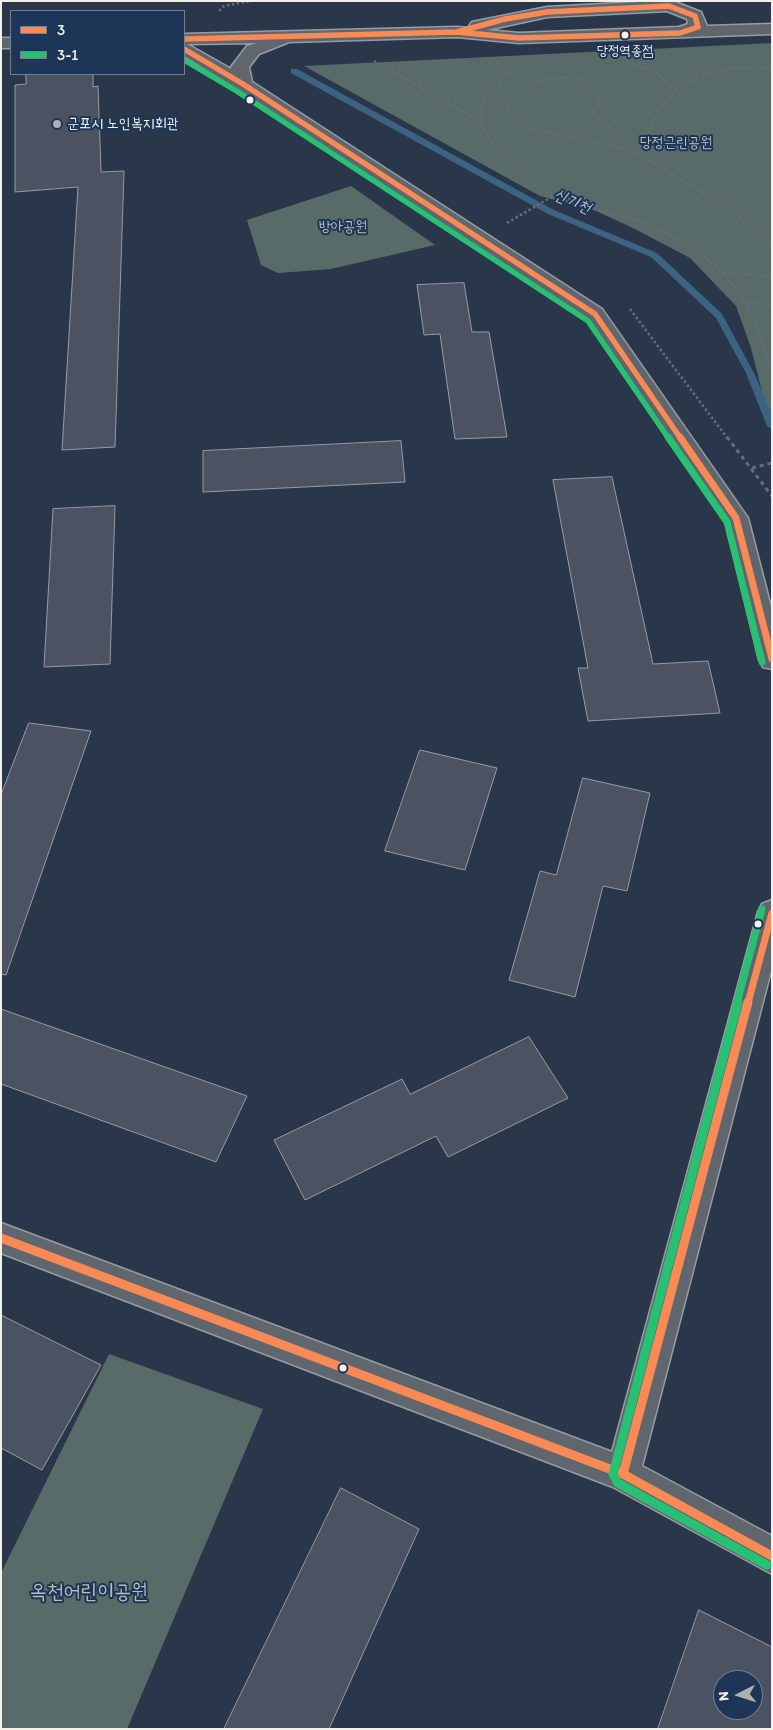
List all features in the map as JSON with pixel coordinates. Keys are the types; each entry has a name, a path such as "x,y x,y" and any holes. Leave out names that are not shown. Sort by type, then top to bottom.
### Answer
{"street":[{"path":"669,6 695,16 698,27 680,33"},
{"path":"456,32 505,19 547,12 669,6 772,20"},
{"path":"185,39 456,32 519,38 772,29"},
{"path":"243,84 240,67 253,50 295,35"},
{"path":"185,50 243,84 595,314 736,518 772,660"},
{"path":"623,1474 772,912"},
{"path":"1,1238 623,1474 772,1556"}],"path":[{"path":"381,59 371,59 482,122"},
{"path":"624,61 641,65 660,73 677,91"},
{"path":"526,65 517,68 489,89 480,105 486,134 505,161 553,196 634,219 664,232 693,249 723,273 746,303 757,328 772,374"},
{"path":"657,165 649,153 645,142 656,117 673,93 716,70 737,66 772,69"},
{"path":"640,154 616,146 524,128 510,120 507,108 512,99 529,86 541,81 559,77 578,78 590,83 598,91 599,104 592,112 640,154 710,194 735,211 755,227 772,246"},
{"path":"505,225 553,196"},
{"path":"723,273 772,276"},
{"path":"746,303 772,305"},
{"path":"630,308 772,496"},
{"path":"752,468 772,463"}],"green space":[{"name":"당정근린공원","path":"772,43 772,431 751,348 736,306 690,258 594,210 540,196 304,66"},
{"name":"방아공원","path":"351,186 435,245 331,269 278,273 261,265 247,220"},
{"name":"옥천어린이공원","path":"109,1354 263,1409 127,1729 1,1729 1,1573"}],"building":[{"path":"26,75 93,75 93,87 98,86 101,172 124,171 115,447 62,450 78,187 15,192 15,85 26,84"},
{"path":"464,283 472,332 489,332 507,437 455,439 440,334 424,335 417,285"},
{"path":"401,441 405,482 203,492 203,451"},
{"path":"612,477 653,664 708,661 720,713 588,721 578,668 588,668 553,480"},
{"path":"115,506 110,664 44,667 53,509"},
{"path":"29,723 91,731 6,975 1,974 1,795"},
{"path":"420,750 497,768 465,870 385,851"},
{"path":"583,778 650,793 627,891 603,886 575,997 509,980 540,871 556,875"},
{"path":"1,1009 247,1096 216,1162 1,1084"},
{"path":"529,1037 568,1098 448,1157 436,1136 305,1200 274,1140 402,1079 410,1094"},
{"path":"1,1315 101,1365 42,1470 1,1448"},
{"path":"341,1488 419,1529 329,1729 224,1729"},
{"path":"699,1610 772,1647 772,1729 658,1729"}],"waterway":[{"name":"신기천","path":"294,71 551,212 654,255 719,316 750,373 772,426"}],"transit line":[{"name":"3","path":"669,6 695,16 698,27 680,33 519,38 457,32 505,19 547,12 669,6"},
{"name":"3","path":"185,39 457,32"},
{"name":"3","path":"185,50 243,84 595,314 736,518 772,659"},
{"name":"3-1","path":"185,61 238,92 588,321 727,522 762,662"},
{"name":"3-1","path":"762,909 613,1474 618,1483 767,1565"},
{"name":"3","path":"623,1474 772,913"},
{"name":"3","path":"1,1238 623,1474 772,1556"}],"place":[{"name":"당정역종점","path":"625,35"},
{"name":"군포시 노인복지회관","path":"57,124"}]}
